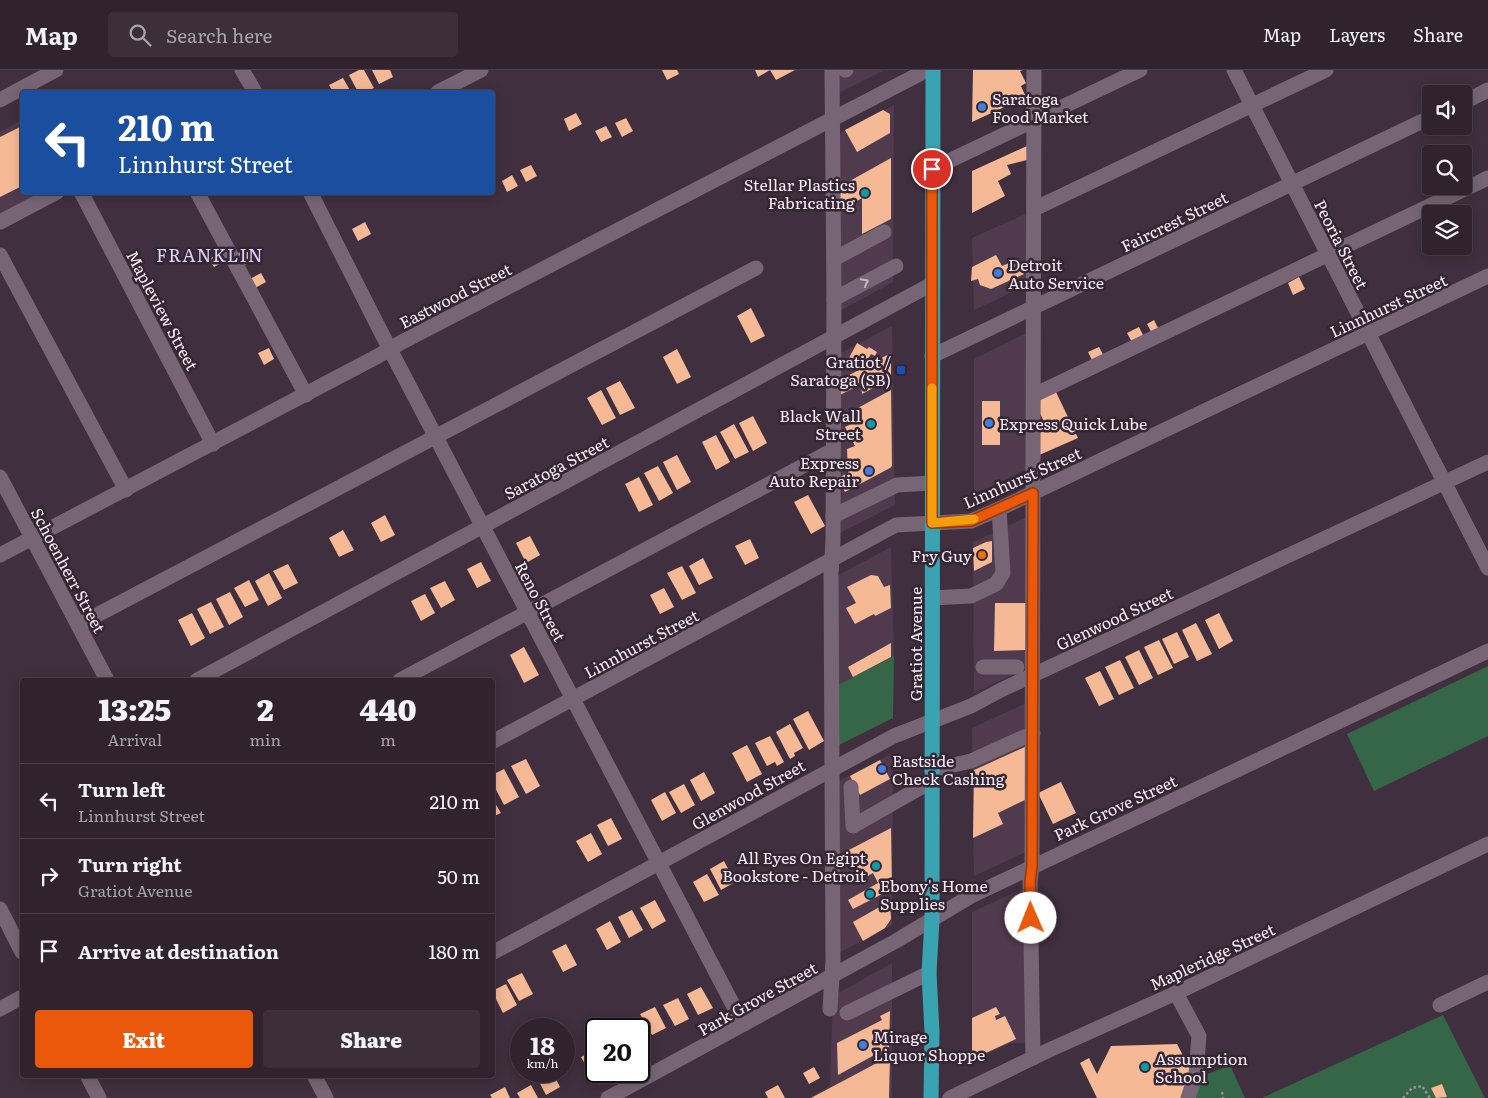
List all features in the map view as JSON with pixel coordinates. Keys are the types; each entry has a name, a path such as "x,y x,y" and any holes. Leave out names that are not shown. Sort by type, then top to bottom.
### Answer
{"main road":[{"name":"Gratiot Avenue","path":"932,1098 932,1032 929,973 932,920 933,70"}],"street":[{"path":"26,90 56,70"},
{"path":"242,70 252,90"},
{"path":"442,90 481,70"},
{"path":"830,1010 833,960 832,560 834,259 832,70"},
{"name":"Eastwood Street","path":"0,555 927,70"},
{"path":"1033,1058 1030,882 1032,866 1033,733 1034,70"},
{"path":"932,169 1140,70"},
{"name":"Peoria Street","path":"1234,70 1488,568"},
{"path":"1034,209 1326,70"},
{"path":"1472,98 1488,90"},
{"path":"2,93 20,91"},
{"name":"Faircrest Street","path":"932,356 1422,121"},
{"path":"1034,395 1488,178"},
{"path":"0,222 51,195"},
{"name":"Mapleview Street","path":"83,195 213,444"},
{"path":"199,195 306,395"},
{"name":"Reno Street","path":"312,195 482,527 743,1024"},
{"path":"834,259 884,232"},
{"path":"0,255 126,490"},
{"path":"834,299 896,266"},
{"path":"78,625 756,268"},
{"name":"Linnhurst Street","path":"495,740 896,525 971,521 1488,276"},
{"name":"Saratoga Street","path":"201,678 932,284"},
{"path":"404,678 833,450"},
{"name":"Glenwood Street","path":"495,951 896,735 971,706 1001,690 1488,462"},
{"name":"Schoenherr Street","path":"0,477 106,678"},
{"path":"833,516 897,486 932,483"},
{"path":"932,598 971,596 996,584 1004,573 999,509"},
{"name":"Park Grove Street","path":"608,1098 832,977 971,896 1488,651"},
{"path":"1001,690 990,667 1017,667"},
{"path":"851,787 853,826 932,776 970,762 1033,733"},
{"name":"Mapleridge Street","path":"950,1098 1033,1058 1176,994 1488,844"},
{"path":"0,909 20,948"},
{"path":"847,1013 929,973"},
{"path":"1440,1005 1488,982"},
{"path":"1176,994 1199,1036 1196,1074 1188,1098"},
{"path":"0,1010 20,998"},
{"path":"89,1078 99,1098"},
{"path":"316,1078 326,1098"}],"path":[{"path":"1403,1098 1412,1088 1422,1086 1430,1098"},
{"path":"1222,1092 1222,1098"}],"shaded area":[{"path":"837,70 885,70 837,94"},
{"path":"894,105 893,282 838,312 838,134"},
{"path":"20,121 20,195 64,196 0,229 0,132"},
{"path":"1028,213 1027,285 974,310 972,238"},
{"path":"892,326 895,505 838,534 837,355"},
{"path":"1029,332 1028,469 974,494 974,359"},
{"path":"1027,517 1031,666 974,693 973,542"},
{"path":"891,547 894,656 838,685 837,576"},
{"path":"1028,702 1028,851 974,876 972,728"},
{"path":"893,753 892,925 839,953 837,782"},
{"path":"1029,886 1027,1043 1011,1043 972,1061 972,912"},
{"path":"892,963 892,1098 809,1098 830,1086 833,996"}],"green space":[{"path":"894,656 893,718 839,745 838,685"},
{"path":"1488,666 1488,736 1374,791 1347,734"},
{"path":"1443,1015 1485,1098 1262,1098"},
{"path":"1230,1065 1245,1098 1195,1098 1203,1076"}],"building":[{"path":"359,70 364,70 374,88 357,90 349,75"},
{"path":"372,70 390,70 393,77 379,84"},
{"path":"662,70 677,70 679,74 667,80"},
{"path":"755,70 770,70 758,77"},
{"path":"770,70 795,70 776,80"},
{"path":"973,70 1023,70 1020,71 1026,83 1021,86 1026,97 972,122"},
{"path":"343,78 350,90 332,90 329,85"},
{"path":"883,110 890,114 890,133 857,152 845,130"},
{"path":"576,113 582,124 569,131 564,119"},
{"path":"626,118 633,131 622,137 615,123"},
{"path":"606,126 612,137 601,142 595,131"},
{"path":"20,127 20,187 0,197 0,137"},
{"path":"1027,146 1027,160 1007,165 1011,174 998,181 1005,196 972,213 972,171"},
{"name":"Stellar Plastics Fabricating","path":"891,158 891,219 862,234 862,198 841,210 839,209 839,187"},
{"path":"531,165 537,176 526,182 520,170"},
{"path":"512,175 518,186 507,192 502,181"},
{"path":"365,222 371,234 358,241 352,229"},
{"path":"247,248 253,260 242,267 236,255"},
{"path":"220,253 225,261 214,267 209,259"},
{"path":"996,255 1002,266 1016,260 1024,274 991,289 980,285 978,279 971,281 972,267"},
{"path":"261,273 266,282 255,288 250,279"},
{"path":"1299,277 1305,289 1293,295 1288,283"},
{"path":"751,308 765,336 751,343 737,316"},
{"path":"1154,320 1160,332 1153,335 1147,324"},
{"path":"1139,327 1145,339 1133,344 1127,333"},
{"path":"857,343 877,352 875,356 871,354 864,366 849,358"},
{"path":"1099,347 1105,358 1094,364 1088,352"},
{"path":"269,348 274,359 264,365 258,353"},
{"path":"677,349 691,377 677,384 663,357"},
{"path":"891,353 891,378 862,394 861,384 838,396 838,381"},
{"path":"620,381 635,408 620,415 606,388"},
{"path":"601,390 616,418 602,425 587,398"},
{"path":"891,390 892,466 845,492 838,478 848,473 847,449 855,446 845,427 853,423 854,410"},
{"path":"1056,392 1078,438 1037,456 1038,430 1046,426 1037,407 1037,400"},
{"path":"982,401 1000,401 1000,445 982,445"},
{"path":"753,416 767,443 753,451 739,423"},
{"path":"734,424 749,452 735,459 720,432"},
{"path":"716,435 730,462 716,470 702,442"},
{"path":"677,455 691,482 677,490 663,462"},
{"path":"658,466 673,493 659,501 644,473"},
{"path":"639,477 653,505 639,512 625,484"},
{"path":"808,495 825,526 811,534 794,502"},
{"path":"385,515 395,535 381,542 371,523"},
{"path":"343,530 354,550 339,557 329,538"},
{"path":"530,536 540,555 526,563 516,543"},
{"path":"750,539 759,558 745,565 735,546"},
{"path":"992,541 992,562 974,571 973,548"},
{"path":"703,558 713,578 699,585 689,566"},
{"path":"481,562 491,581 477,588 467,569"},
{"path":"288,564 298,583 284,590 273,571"},
{"path":"682,566 696,593 682,600 667,573"},
{"path":"269,573 282,598 268,606 255,581"},
{"path":"871,575 878,576 884,587 890,585 891,608 855,624 846,608 856,603 847,587"},
{"path":"249,580 259,600 245,607 234,588"},
{"path":"445,581 455,600 441,608 430,588"},
{"path":"664,588 674,607 660,614 650,595"},
{"path":"230,592 243,617 229,625 216,599"},
{"path":"425,594 435,613 421,621 411,601"},
{"path":"211,602 224,627 210,634 197,609"},
{"path":"995,603 1026,603 1026,650 994,651"},
{"path":"192,613 205,638 191,646 178,620"},
{"path":"1219,613 1233,641 1219,649 1205,620"},
{"path":"1196,623 1212,654 1197,661 1182,630"},
{"path":"1177,632 1189,657 1174,664 1162,639"},
{"path":"1159,640 1173,668 1158,675 1144,647"},
{"path":"891,643 891,657 853,677 848,667"},
{"path":"524,647 539,675 524,683 510,655"},
{"path":"1139,650 1153,678 1139,685 1125,657"},
{"path":"1120,660 1134,688 1119,695 1105,667"},
{"path":"1100,671 1114,699 1099,706 1085,678"},
{"path":"808,711 824,741 809,750 793,719"},
{"path":"790,724 803,748 794,753 795,756 790,759 776,732"},
{"path":"770,736 784,762 777,766 775,762 767,766 755,743"},
{"path":"747,745 762,774 747,782 732,753"},
{"path":"1027,746 1027,799 998,813 1003,824 973,838 974,770"},
{"path":"526,759 540,786 526,794 511,766"},
{"path":"880,760 890,779 860,795 850,776"},
{"path":"504,769 519,797 504,805 495,788 495,774"},
{"path":"704,772 715,793 701,801 690,780"},
{"path":"1061,782 1076,813 1053,824 1038,793"},
{"path":"684,784 695,805 681,813 669,792"},
{"path":"665,792 676,813 662,821 651,800"},
{"path":"495,803 501,813 495,816"},
{"path":"611,818 622,839 608,846 597,825"},
{"path":"891,828 892,889 853,909 848,900 878,883 873,873 866,877 861,868 855,871 845,852"},
{"path":"591,833 602,854 588,862 576,841"},
{"path":"724,861 735,882 721,890 710,869"},
{"path":"707,874 719,895 704,902 693,882"},
{"path":"655,900 666,921 652,929 640,908"},
{"path":"890,901 891,919 885,928 863,941 853,922"},
{"path":"632,910 643,930 629,938 618,917"},
{"path":"610,921 621,942 607,950 596,929"},
{"path":"566,944 577,965 563,972 552,951"},
{"path":"522,973 533,994 519,1001 507,980"},
{"path":"506,984 517,1005 503,1013 495,997 495,990"},
{"path":"701,987 713,1008 698,1015 687,994"},
{"path":"678,998 689,1019 675,1026 663,1005"},
{"path":"655,1007 666,1028 652,1035 650,1032 650,1018 642,1018 640,1014"},
{"path":"996,1007 1000,1014 995,1016 996,1020 1005,1016 1016,1039 973,1059 972,1018"},
{"name":"Mirage Liquor Shoppe","path":"890,1011 889,1047 838,1075 837,1043 882,1020 880,1016"},
{"name":"Assumption School","path":"1177,1044 1191,1071 1182,1098 1097,1098 1080,1063 1089,1058 1097,1074 1111,1046"},
{"path":"585,1055 585,1064 581,1057"},
{"path":"890,1056 889,1098 811,1098"},
{"path":"814,1067 820,1078 809,1084 803,1073"},
{"path":"540,1083 558,1083 560,1087 546,1095"},
{"path":"1442,1084 1447,1097 1436,1098 1431,1088"},
{"path":"531,1085 538,1098 520,1098 517,1093"},
{"path":"778,1085 785,1098 768,1098 765,1092"},
{"path":"505,1087 510,1098 492,1098 490,1095"}],"slow traffic":[{"path":"932,388 932,523 971,521 974,519"}],"place":[{"name":"Saratoga Food Market","path":"982,107"},
{"name":"Stellar Plastics Fabricating","path":"865,193"},
{"name":"Detroit Auto Service","path":"998,273"},
{"name":"Gratiot / Saratoga (SB)","path":"901,370"},
{"name":"Express Quick Lube","path":"989,423"},
{"name":"Black Wall Street","path":"871,424"},
{"name":"Express Auto Repair","path":"869,471"},
{"name":"Fry Guy","path":"982,555"},
{"name":"Eastside Check Cashing","path":"882,769"},
{"name":"All Eyes On Egipt Bookstore - Detroit","path":"876,866"},
{"name":"Ebony's Home Supplies","path":"870,894"},
{"name":"Mirage Liquor Shoppe","path":"863,1045"},
{"name":"Assumption School","path":"1145,1067"}],"district":[{"name":"FRANKLIN","path":"210,254"}],"route":[{"path":"932,169 932,523 971,521 1033,493 1031,918"}]}
